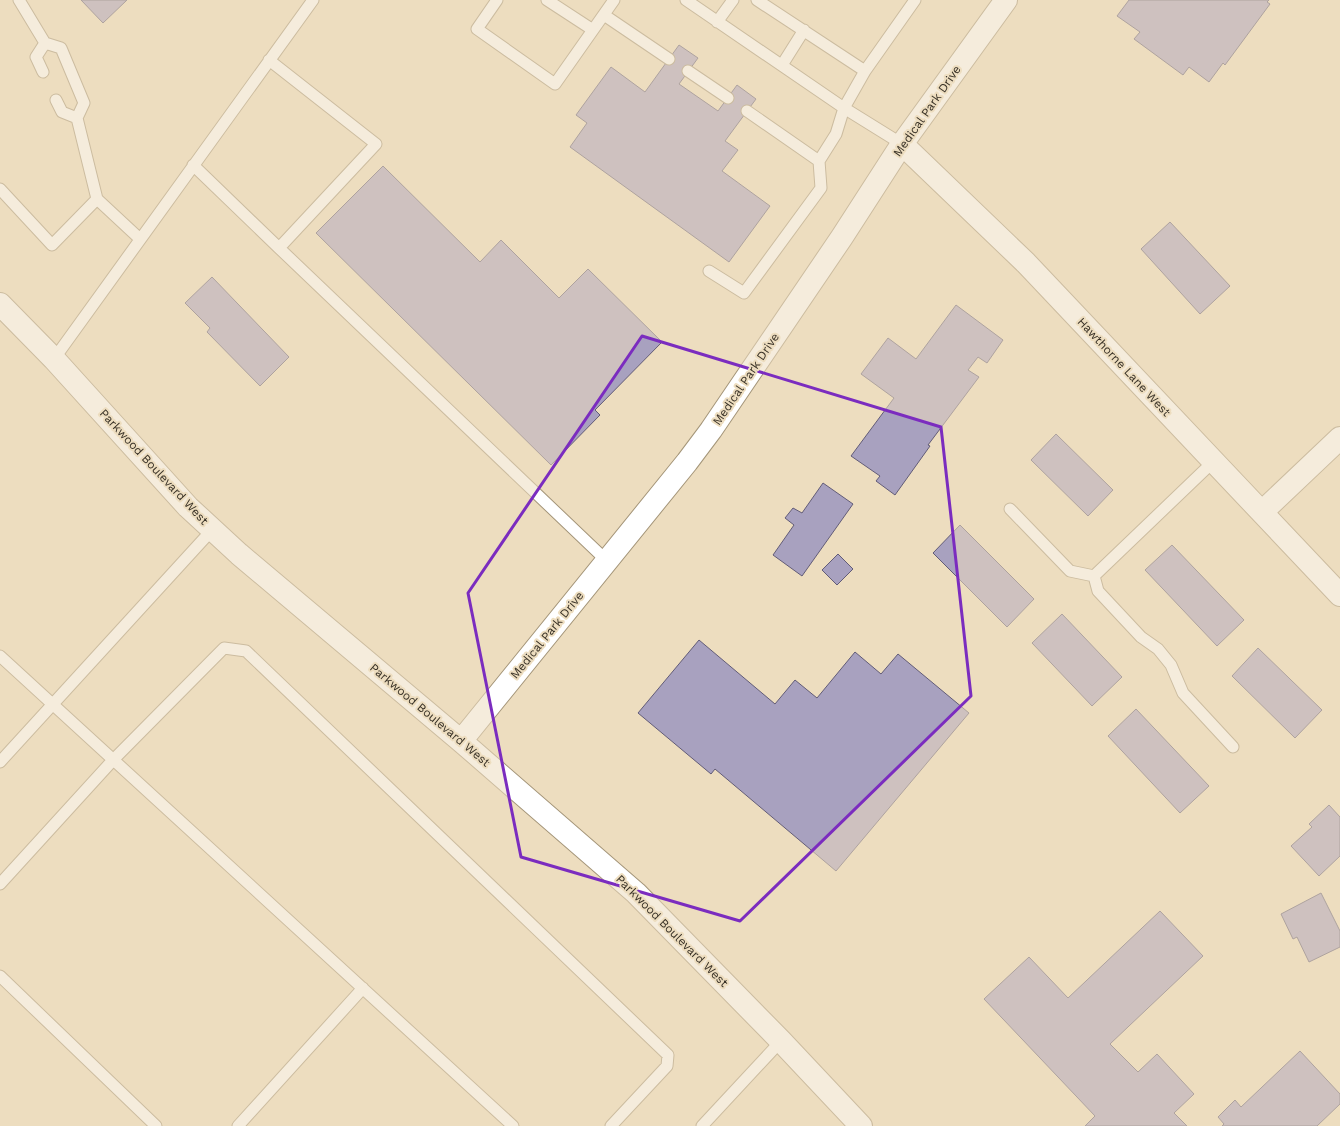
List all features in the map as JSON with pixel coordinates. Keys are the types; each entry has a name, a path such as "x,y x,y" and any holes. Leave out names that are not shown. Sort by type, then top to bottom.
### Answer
{"street":[{"name":"Medical Park Drive","path":"461,741 711,430 842,237 902,144 1006,0"},
{"name":"Hawthorne Lane West","path":"902,144 1026,263 1340,595"},
{"name":"Parkwood Boulevard West","path":"0,304 54,359 188,507 212,530 461,741 636,893 862,1126"},
{"path":"1262,512 1340,438"}],"lane":[{"path":"19,0 45,43 61,48 84,103 77,118 97,199 140,239"},
{"path":"54,359 312,0"},
{"path":"497,0 477,29 555,84 614,0"},
{"path":"547,0 593,30"},
{"path":"686,0 844,108 902,144"},
{"path":"717,22 733,0"},
{"path":"757,0 865,71"},
{"path":"709,271 744,293 821,188 819,161 836,134 844,108 865,71 915,0"},
{"path":"604,14 669,59"},
{"path":"782,65 804,30"},
{"path":"43,72 36,57 45,43"},
{"path":"270,60 376,144 279,248"},
{"path":"688,71 728,98"},
{"path":"56,100 62,112 77,118"},
{"path":"747,111 819,161"},
{"path":"193,165 607,560"},
{"path":"0,188 52,245 97,199"},
{"path":"1094,576 1214,461"},
{"path":"1010,509 1070,571 1094,576"},
{"path":"0,762 212,530"},
{"path":"1094,576 1098,591 1141,637 1158,649 1171,665 1183,693 1233,747"},
{"path":"0,884 113,760 224,648 246,651 668,1055 668,1066 611,1126"},
{"path":"1,660 52,704 513,1126"},
{"path":"0,976 156,1126"},
{"path":"238,1126 363,988"},
{"path":"702,1126 781,1041"}],"highlighted area":[{"path":"642,336 941,427 971,696 740,921 521,857 468,593"}],"building":[{"path":"81,0 127,0 103,23"},
{"path":"1129,0 1269,0 1267,2 1270,4 1225,65 1223,63 1209,82 1189,67 1183,75 1134,39 1140,32 1117,16"},
{"path":"679,45 698,58 679,84 718,111 737,85 756,99 725,141 738,150 722,171 770,206 729,262 570,147 587,123 576,115 611,67 645,92"},
{"path":"383,166 480,262 501,240 559,298 588,269 662,342 595,410 600,415 551,465 316,233"},
{"path":"1170,222 1230,286 1200,314 1141,249"},
{"path":"212,277 289,357 260,386 207,332 210,328 185,303"},
{"path":"956,305 1003,340 987,363 978,357 968,370 979,377 928,445 930,446 895,495 876,481 880,476 851,456 894,398 861,374 888,338 916,359"},
{"path":"1056,434 1113,490 1088,516 1031,460"},
{"path":"823,483 853,504 802,576 773,555 794,525 785,518 793,508 802,513"},
{"path":"960,525 1034,599 1007,627 933,553"},
{"path":"1172,545 1244,620 1217,646 1145,570"},
{"path":"838,554 853,569 837,585 822,570"},
{"path":"1062,614 1122,677 1092,706 1032,643"},
{"path":"699,640 775,704 795,680 817,698 855,652 881,674 898,654 969,713 836,871 715,769 711,774 638,713"},
{"path":"1258,648 1322,710 1295,738 1232,676"},
{"path":"1136,709 1209,786 1180,813 1108,736"},
{"path":"1329,805 1340,817 1340,856 1319,876 1291,846 1312,827 1309,824"},
{"path":"1321,893 1340,931 1340,947 1309,962 1297,937 1293,939 1281,914"},
{"path":"1160,911 1203,956 1110,1044 1138,1072 1157,1054 1194,1094 1174,1113 1187,1126 1085,1126 1095,1116 984,999 1029,957 1068,998"},
{"path":"1300,1051 1340,1094 1340,1104 1317,1126 1222,1126 1224,1124 1218,1117 1235,1100 1241,1107"}]}
